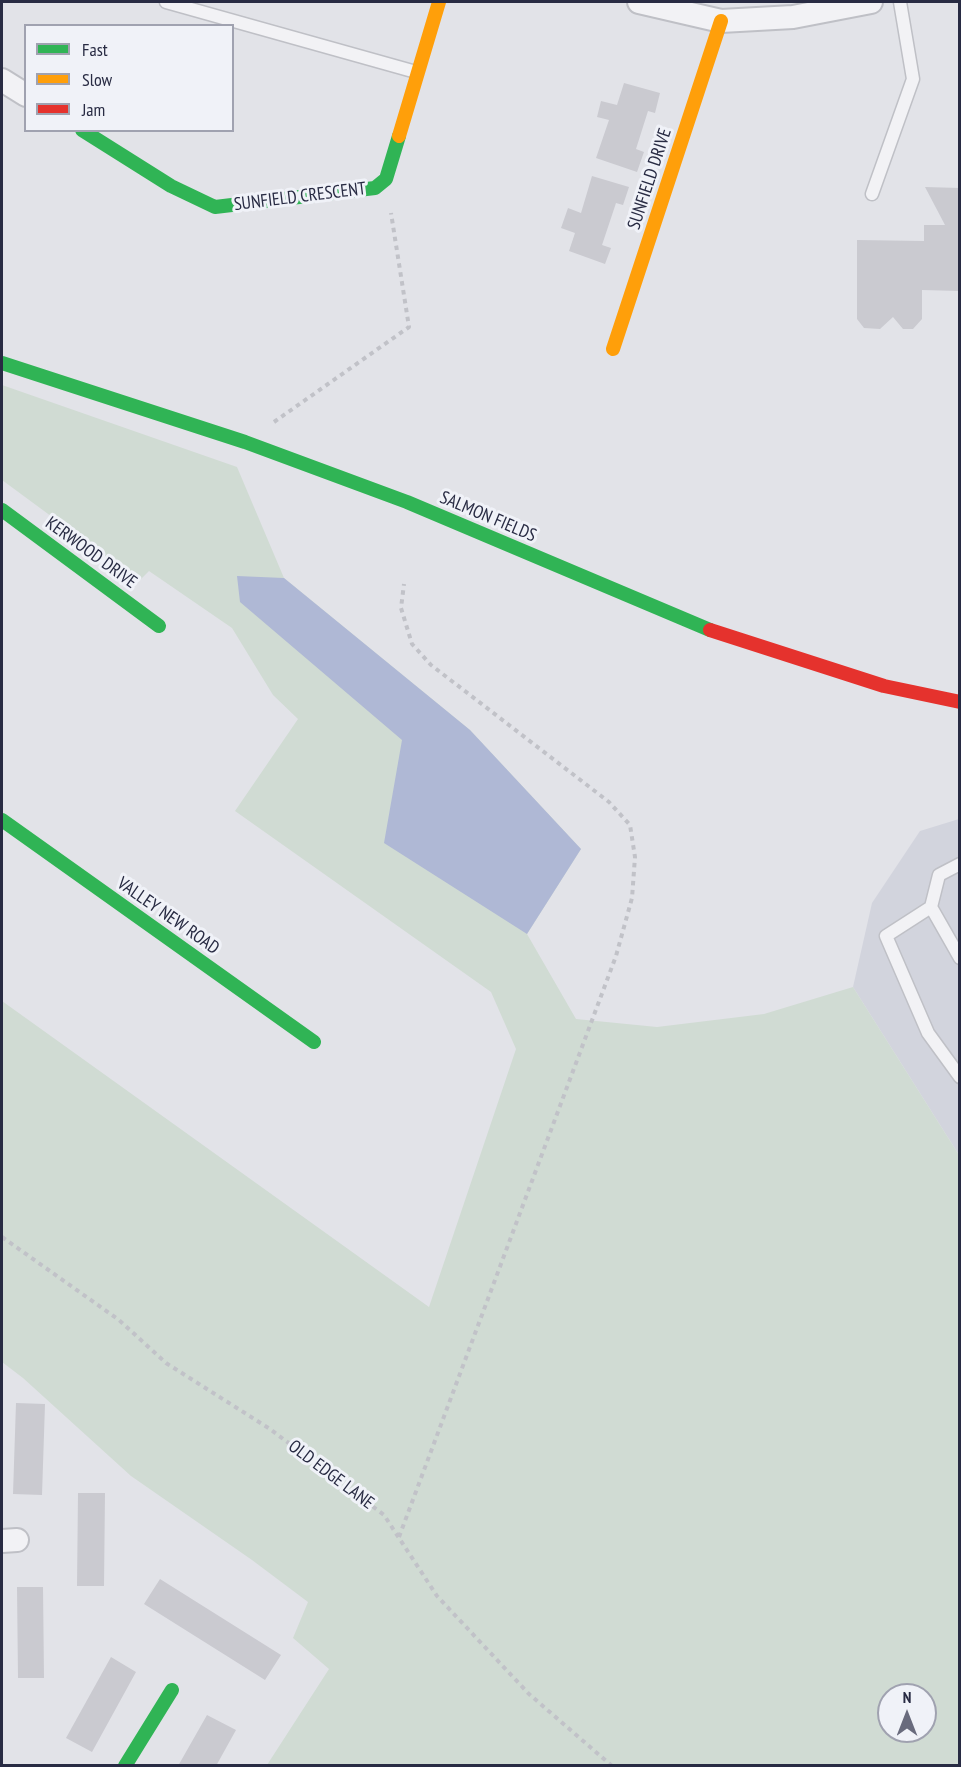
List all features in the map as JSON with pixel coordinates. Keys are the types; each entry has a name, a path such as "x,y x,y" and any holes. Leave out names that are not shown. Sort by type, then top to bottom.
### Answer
{"street":[{"name":"SUNFIELD CRESCENT","path":"85,132 171,186 215,207 375,188 386,180 439,2"},
{"path":"639,2 721,21 793,17 871,2"},
{"name":"SUNFIELD DRIVE","path":"613,348 721,21"},
{"path":"2,80 24,94"},
{"name":"SALMON FIELDS","path":"2,363 245,442 407,502 721,635 884,686 960,702"},
{"name":"KERWOOD DRIVE","path":"2,510 159,626"},
{"name":"VALLEY NEW ROAD","path":"2,820 314,1042"},
{"path":"125,1766 172,1690"}],"lane":[{"path":"166,2 305,43 419,73"},
{"path":"872,194 913,78 900,2"},
{"path":"960,864 939,875 931,907 886,936 928,1033 960,1077"},
{"path":"931,907 960,958"}],"path":[{"path":"245,442 409,327 386,180"},
{"path":"399,1537 616,956 632,898 635,857 630,825 609,802 431,665 411,644 401,608 404,584"},
{"name":"OLD EDGE LANE","path":"2,1237 118,1320 166,1363 289,1443 384,1515 437,1596 529,1694 612,1766"}],"shaded area":[{"path":"2,385 237,467 284,578 470,730 581,849 527,934 576,1019 657,1027 764,1014 853,987 959,1155 959,1765 267,1765 329,1669 293,1638 308,1602 131,1476 23,1378 2,1362 2,1001 429,1307 516,1049 491,992 235,811 298,719 273,695 232,628 149,571 139,581 2,480"},
{"path":"959,819 959,1155 853,987 872,903 920,831"}],"water":[{"path":"237,576 284,578 470,730 581,849 527,934 384,843 402,740 240,602"}],"building":[{"path":"624,83 660,93 655,113 648,111 636,149 644,152 637,172 596,158 609,120 597,117 601,101 617,105"},
{"path":"592,176 629,187 623,205 616,203 602,245 611,248 605,264 569,251 575,233 561,228 568,208 581,213"},
{"path":"925,187 960,188 960,291 922,290 922,319 913,329 903,329 893,317 880,329 864,328 857,319 857,240 924,241 924,225 945,225"},
{"path":"16,1403 45,1404 42,1495 13,1494"},
{"path":"78,1493 105,1493 104,1586 77,1586"},
{"path":"160,1579 281,1655 265,1680 144,1604"},
{"path":"17,1587 43,1587 44,1678 18,1678"},
{"path":"111,1657 136,1672 92,1752 66,1738"},
{"path":"207,1715 236,1730 216,1766 178,1766"}],"traffic: fast":[{"path":"85,132 171,186 215,207 375,188 386,179 399,136"},
{"path":"2,363 245,442 407,502 710,630"},
{"path":"2,510 159,626"},
{"path":"2,820 314,1042"},
{"path":"125,1766 172,1690"}],"traffic: slow":[{"path":"399,136 439,2"},
{"path":"613,349 721,21"}],"traffic: jam":[{"path":"710,630 884,686 960,702"}]}
